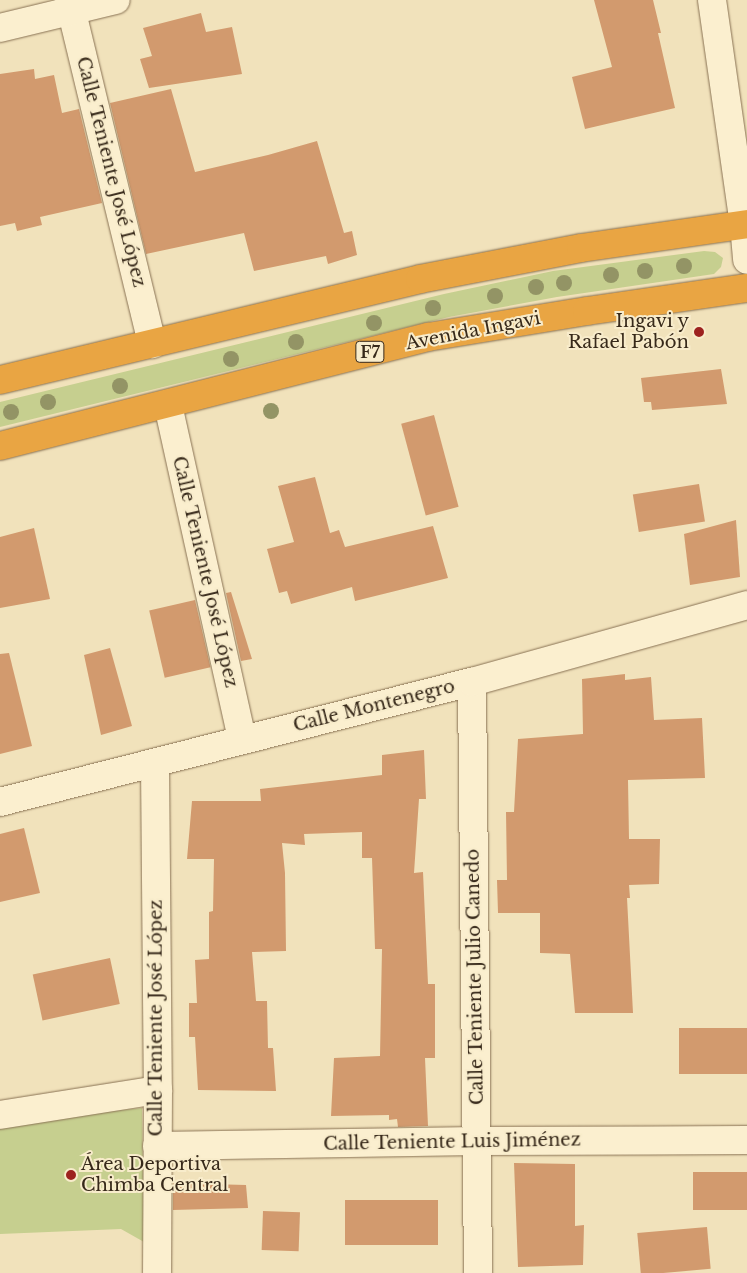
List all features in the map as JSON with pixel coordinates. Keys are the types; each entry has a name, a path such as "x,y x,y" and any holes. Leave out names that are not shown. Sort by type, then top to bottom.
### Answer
{"highway":[{"path":"0,380 420,279 581,248 746,224"},
{"name":"Avenida Ingavi","path":"0,446 168,405 428,337 587,311 747,288"}],"street":[{"path":"0,28 70,6 116,0"},
{"path":"712,0 746,224 747,260"},
{"name":"Calle Teniente José López","path":"70,6 152,344"},
{"name":"Calle Teniente José López","path":"168,405 242,740"},
{"name":"Calle Montenegro","path":"0,802 472,682 747,605"},
{"name":"Calle Teniente Julio Canedo","path":"472,682 478,1273"},
{"name":"Calle Teniente José López","path":"155,764 158,1090 157,1273"},
{"path":"0,1115 158,1090"},
{"name":"Calle Teniente Luis Jiménez","path":"157,1146 476,1141 747,1140"}],"green space":[{"path":"704,251 715,252 723,258 721,267 714,274 557,297 449,317 0,427 0,402 444,294 553,271"},
{"name":"Área Deportiva Chimba Central","path":"142,1108 144,1242 121,1229 0,1234 0,1122"}],"building":[{"path":"594,0 653,0 661,33 658,33 675,108 585,129 572,77 612,67"},
{"path":"201,13 206,32 232,27 242,74 149,88 140,59 152,56 143,28"},
{"path":"34,69 35,79 54,75 62,113 79,109 102,203 40,217 42,225 17,231 15,223 0,226 0,74"},
{"path":"171,89 195,172 268,155 317,141 344,233 352,231 357,255 328,264 326,256 254,271 244,233 146,254 110,103"},
{"path":"721,369 727,404 652,410 651,402 644,402 641,378"},
{"path":"434,415 459,507 426,516 401,424"},
{"path":"315,477 330,533 339,530 345,547 433,526 448,578 355,601 352,587 291,604 287,591 279,593 267,549 294,542 278,486"},
{"path":"699,484 705,522 639,532 633,494"},
{"path":"736,520 740,577 690,585 684,534"},
{"path":"34,528 50,599 0,608 0,537"},
{"path":"231,592 252,659 241,661 226,593"},
{"path":"195,600 211,667 165,678 149,611"},
{"path":"110,648 132,726 101,735 84,655"},
{"path":"9,653 32,746 0,754 0,654"},
{"path":"625,674 625,680 651,677 654,720 702,718 705,778 628,780 629,839 660,839 659,884 629,885 630,898 627,898 633,1013 575,1013 570,954 540,953 540,913 498,913 497,880 507,880 506,812 514,812 518,739 583,734 582,679"},
{"path":"424,750 426,799 419,799 414,873 423,872 428,984 435,984 435,1058 425,1058 428,1126 398,1127 397,1119 389,1120 389,1115 331,1116 334,1058 380,1056 382,949 375,949 372,858 362,858 362,832 304,834 305,845 282,843 285,873 286,951 252,952 256,1001 267,1001 268,1048 273,1048 276,1091 198,1090 195,1037 189,1037 189,1003 197,1003 195,960 209,959 209,912 213,911 214,859 187,859 192,801 261,801 260,789 382,775 382,755"},
{"path":"24,828 40,893 0,902 0,834"},
{"path":"110,958 120,1004 42,1020 33,974"},
{"path":"679,1028 747,1028 747,1074 679,1074"},
{"path":"514,1163 575,1164 575,1226 584,1225 583,1265 518,1267"},
{"path":"693,1172 747,1172 747,1210 693,1210"},
{"path":"173,1183 246,1185 248,1208 173,1210"},
{"path":"345,1200 438,1200 438,1245 345,1245"},
{"path":"263,1211 300,1212 299,1251 262,1250"},
{"path":"707,1227 711,1269 641,1273 637,1233"}],"place":[{"name":"Ingavi y Rafael Pabón","path":"699,332"},
{"name":"Área Deportiva Chimba Central","path":"71,1175"}]}
